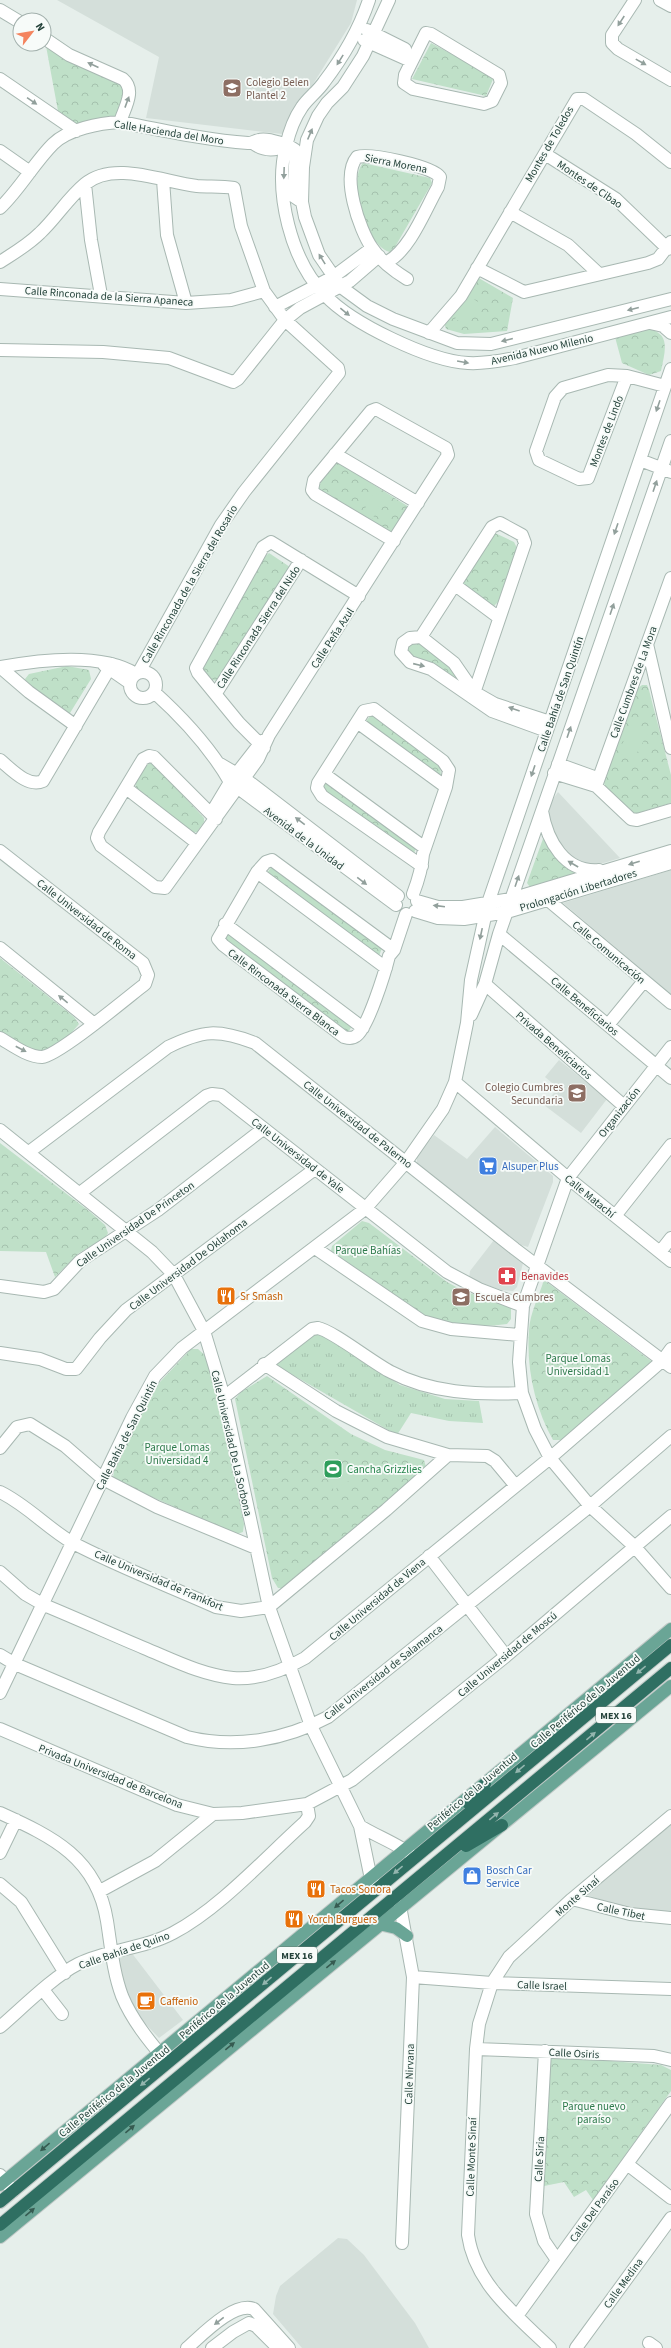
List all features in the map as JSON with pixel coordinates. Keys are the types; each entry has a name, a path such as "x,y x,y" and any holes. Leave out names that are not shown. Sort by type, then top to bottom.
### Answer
{"highway":[{"name":"Periférico de la Juventud","path":"0,2202 168,2064 374,1883 410,1854 454,1823 671,1645"},
{"name":"MEX 16","path":"0,2225 429,1868 562,1761 671,1668"},
{"path":"454,1823 485,1784"},
{"path":"429,1868 502,1825"}],"main road":[{"name":"Calle Periférico de la Juventud","path":"410,1854 485,1784 671,1629"},
{"path":"0,2237 378,1924 502,1825 671,1686"},
{"name":"Calle Periférico de la Juventud","path":"2,2180 374,1883"},
{"path":"378,1924 396,1928 406,1936"}],"street":[{"name":"Avenida Nuevo Milenio","path":"369,0 356,31 324,83 302,106 286,146 283,193 285,213 292,237 303,264 321,291 365,326 438,356 467,363 495,362 515,358 671,317"},
{"name":"Avenida Nuevo Milenio","path":"389,0 372,38 343,88 326,103 307,140 302,202 312,240 319,255 341,287 367,306 393,319 457,343 491,344 671,299"},
{"path":"635,0 612,35 612,43 618,50 671,80"},
{"path":"660,0 671,6"},
{"path":"0,10 12,17"},
{"path":"356,31 413,57"},
{"path":"428,33 502,79 495,98 487,104 413,89 404,83 405,75 413,57 424,35 428,33"},
{"path":"52,43 69,55 123,78 128,83 129,95 120,122"},
{"path":"0,79 76,132"},
{"name":"Montes de Toledos","path":"429,333 461,296 545,154 572,103 577,99 581,98 636,134 671,162"},
{"name":"Calle Hacienda del Moro","path":"0,208 54,143 76,132 109,122 120,122 225,141 252,143 260,139 276,141 286,146"},
{"path":"286,146 293,148 296,152 292,190 294,198 302,202"},
{"path":"0,151 30,172"},
{"name":"Sierra Morena","path":"333,277 379,255 396,258 404,248 444,175 430,170 356,153 351,170 354,200 358,219 379,255"},
{"name":"Montes de Cibao","path":"545,154 616,199 669,245"},
{"name":"Calle Rinconada de la Sierra del Rosario","path":"0,262 21,249 40,233 85,184 99,176 114,172 141,174 163,180 237,186 241,226 264,291 285,320 338,368 339,372 244,492 221,525 135,676"},
{"path":"163,180 167,235 186,303"},
{"path":"85,184 91,240 101,295"},
{"path":"510,212 568,245 599,274"},
{"path":"477,268 524,292 648,263 658,259 669,245"},
{"path":"379,255 407,279"},
{"name":"Sierra Morena","path":"341,287 379,255"},
{"path":"0,350 104,352 169,358 233,382 238,379 285,320 321,291 333,277"},
{"path":"275,307 321,291 341,287"},
{"name":"Calle Rinconada de la Sierra Apaneca","path":"0,289 101,295 186,303 231,300 264,291"},
{"path":"649,322 663,326 671,333"},
{"name":"Calle Bahía de San Quintín","path":"0,1693 44,1605 103,1479 155,1376 182,1348 204,1330 316,1248 365,1209 406,1162 442,1110 455,1082 467,1023 471,980 488,903 671,369"},
{"name":"Montes de Lindo","path":"627,376 588,478 578,479 538,460 536,451 557,392 563,388 602,376 627,376 665,386"},
{"name":"Calle Peña Azul","path":"212,820 151,756 143,759 99,832 97,838 101,846 143,878 158,889 165,888 197,843 212,820 237,780 269,735 359,596 394,541 418,503 448,456 446,448 376,409 371,411 313,483 315,494 394,541"},
{"name":"Calle Bahía de San Quintín","path":"467,1023 484,984 499,934 556,769 666,470 671,441"},
{"path":"335,454 418,503"},
{"path":"640,460 666,470"},
{"path":"421,637 494,525 500,523 522,535 525,544 498,617 473,695"},
{"name":"Calle Rinconada Sierra del Nido","path":"261,746 198,673 197,663 262,547 271,542 359,596"},
{"name":"Calle Rinconada Sierra del Nido","path":"216,693 301,560"},
{"name":"Calle Cumbres de La Mora","path":"597,783 671,578"},
{"path":"455,585 498,617"},
{"path":"473,695 454,663 421,637 410,638 403,643 401,652 405,659 431,669 473,695 549,727"},
{"path":"647,643 671,748"},
{"path":"0,667 52,660 86,660 107,666 122,666 135,676"},
{"path":"0,760 29,782 39,782 47,776 76,726 107,666"},
{"path":"0,667 29,692 76,726"},
{"path":"147,672 153,677 156,684 154,692 147,697 139,697 132,692 135,676 147,672"},
{"name":"Avenida de la Unidad","path":"154,692 198,735 220,764 237,780 276,810 406,903 438,918 464,919 485,915"},
{"path":"225,924 363,1028 386,968 406,903 422,858 446,787 449,770 445,763 374,709 364,711 317,785 322,796 422,858"},
{"path":"357,722 446,787"},
{"path":"556,769 597,783 631,819 637,820 671,810"},
{"path":"324,774 422,858"},
{"path":"126,788 197,843"},
{"path":"542,810 547,833 564,859 577,867 612,875"},
{"name":"Calle Universidad de Roma","path":"0,851 146,967 148,975 145,984 94,1023"},
{"name":"Prolongación Libertadores","path":"485,915 507,912 548,900 671,852"},
{"name":"Calle Rinconada Sierra Blanca","path":"363,1028 356,1036 344,1037 220,943 219,935 258,872 269,860 278,862 391,951"},
{"name":"Prolongación Libertadores","path":"488,903 671,863"},
{"path":"258,872 386,968"},
{"name":"Calle Comunicación","path":"548,900 644,982 671,1003"},
{"name":"Avenida de la Unidad","path":"406,903 438,907 463,907 488,903"},
{"name":"Calle Beneficiarios","path":"499,934 671,1078"},
{"path":"0,948 94,1023 59,1050 43,1057 30,1054 0,1038"},
{"path":"608,1026 644,982"},
{"name":"Privada Beneficiarios","path":"484,984 624,1106"},
{"name":"Calle Universidad de Palermo","path":"29,1152 168,1047 191,1036 223,1033 255,1043 538,1266 667,1364"},
{"name":"Organización","path":"671,1047 568,1178 538,1266 522,1306 519,1335 519,1362 522,1393 535,1429 550,1458 590,1506 634,1546 671,1588"},
{"name":"Calle Matachí","path":"455,1082 568,1178 671,1261"},
{"name":"Calle Universidad de Yale","path":"80,1193 212,1094 221,1095 447,1272 479,1289 522,1306"},
{"name":"Calle Universidad De Princeton","path":"0,1286 44,1292 54,1289 80,1261 126,1232 264,1129"},
{"name":"Calle Universidad De La Sorbona","path":"0,1130 152,1252 174,1275 204,1330 224,1397 269,1606 311,1726 360,1826 374,1883"},
{"path":"615,1216 671,1145"},
{"name":"Calle Universidad De Oklahoma","path":"0,1353 19,1354 73,1370 80,1365 100,1338 126,1310 315,1169"},
{"path":"660,1252 671,1238"},
{"path":"316,1248 422,1321 451,1329 519,1335"},
{"path":"224,1397 264,1364 312,1329 320,1328 390,1372 407,1380 458,1392 478,1394 522,1393"},
{"name":"Calle Universidad de Viena","path":"0,1572 25,1594 44,1605 183,1665 213,1675 234,1678 249,1677 290,1667 305,1658 515,1485 667,1364 671,1349"},
{"path":"264,1364 362,1425 408,1444 448,1455 487,1456 495,1461 515,1485"},
{"path":"0,1448 17,1427 30,1424 65,1446 103,1479 157,1507 256,1548"},
{"name":"Calle Universidad de Salamanca","path":"0,1655 15,1664 187,1737 206,1742 242,1743 273,1738 311,1726 328,1716 468,1606 590,1506 671,1436"},
{"name":"Calle Universidad de Frankfort","path":"0,1492 14,1498 43,1522 73,1543 216,1607 241,1611 269,1606 386,1510 448,1455"},
{"name":"Calle Universidad de Moscú","path":"340,1787 352,1780 506,1656 671,1516"},
{"path":"429,1556 506,1656"},
{"name":"Privada Universidad de Barcelona","path":"0,1729 177,1805 214,1814 242,1813 307,1804 340,1787"},
{"name":"Calle Bahía de Quino","path":"0,2027 78,1964 111,1952 154,1942 173,1933 192,1921 222,1898 304,1822 309,1812 307,1804"},
{"path":"0,1813 61,1844 87,1871 100,1891 117,1978 128,2008 168,2064"},
{"path":"100,1891 155,1861 214,1814"},
{"name":"Monte Sinaí","path":"492,1983 509,1957 572,1899 671,1816"},
{"path":"0,1853 16,1820"},
{"path":"360,1826 410,1854"},
{"path":"0,1884 20,1902 65,1973"},
{"name":"Calle Tibet","path":"572,1899 630,1914 671,1918"},
{"name":"Calle Nirvana","path":"400,1906 413,1977 402,2243"},
{"name":"Calle Israel","path":"413,1977 492,1983 671,1989"},
{"name":"Calle Monte Sinaí","path":"492,1983 479,2024 476,2049 468,2235 470,2251 484,2279 517,2316 550,2348"},
{"path":"44,1991 62,2014"},
{"name":"Calle Osiris","path":"476,2049 654,2056 671,2060"},
{"name":"Calle Siria","path":"545,2051 536,2214 544,2241 557,2260"},
{"name":"Calle Del Paraíso","path":"517,2316 671,2103"},
{"path":"627,2164 671,2198"},
{"path":"2,2180 13,2191"},
{"name":"Calle Medina","path":"576,2348 671,2218"},
{"path":"187,2348 230,2313 242,2307 247,2307 254,2309 289,2348"},
{"path":"212,2348 232,2332 249,2323 256,2326 278,2348"}],"shaded area":[{"name":"Colegio Belen Plantel 2","path":"57,0 357,0 351,23 282,134 146,118 159,57"},
{"path":"558,792 620,858 597,865 578,864 565,853 551,830 549,813 551,802"},
{"path":"671,870 671,994 563,903"},
{"name":"Colegio Cumbres Secundaria","path":"559,1060 607,1099 581,1133 544,1105 558,1088 545,1077"},
{"path":"495,1127 553,1176 553,1182 528,1247 521,1245 417,1163 417,1156 434,1135 467,1159"},
{"path":"494,1240 523,1263 517,1287 513,1291 501,1290 469,1278 470,1271"},
{"path":"671,1825 671,1913 635,1911 587,1895"},
{"path":"131,1952 183,2020 159,2038 132,2010 123,1986 117,1960"},
{"path":"338,2238 347,2239 364,2255 415,2323 429,2348 302,2348 273,2314 276,2296 280,2286"}],"green space":[{"path":"431,43 494,77 486,96 412,79"},
{"path":"52,49 124,85 119,115 83,128 58,111 47,52 52,52"},
{"path":"363,163 430,178 432,183 395,247 390,252 381,247 373,238 362,212 358,197 357,184 359,172"},
{"path":"477,277 513,298 507,331 464,334 446,329 444,322"},
{"path":"468,296 480,303 467,325 455,319"},
{"path":"649,329 656,331 661,335 664,339 665,350 661,371 649,375 622,363 615,337"},
{"path":"339,463 409,507 395,531 388,533 317,488 333,465"},
{"path":"374,492 384,497 372,520 362,514"},
{"path":"492,534 497,534 514,542 517,548 498,602 494,606 488,604 463,585 462,580"},
{"path":"269,553 290,567 220,678 216,681 213,680 204,673 201,665 262,559"},
{"path":"415,639 449,663 466,688 407,657 406,643"},
{"path":"67,666 89,670 91,679 70,713 64,713 27,683 25,679 29,674"},
{"path":"642,685 647,685 649,690 671,775 671,803 635,814 605,787 604,782 637,689"},
{"path":"371,715 440,765 441,775 439,777 366,721"},
{"path":"632,725 648,733 633,760 618,752"},
{"path":"150,763 156,766 204,818 204,822 197,832 192,833 136,791 138,775 143,768"},
{"path":"325,782 416,848 413,856 323,791 322,787"},
{"path":"544,836 583,874 535,888 530,887 527,883"},
{"path":"272,866 382,948 379,956 267,873"},
{"path":"227,934 230,934 352,1026 347,1034 222,941"},
{"path":"0,958 74,1017 79,1024 67,1038 44,1055 37,1054 0,1033"},
{"path":"0,1143 105,1225 108,1233 105,1238 79,1253 55,1277 46,1252 0,1251"},
{"name":"Parque Bahías","path":"362,1221 369,1223 447,1282 464,1291 511,1308 511,1319 507,1324 476,1326 446,1322 426,1316 331,1251 332,1246"},
{"name":"Parque Lomas Universidad 1","path":"544,1280 651,1361 650,1365 562,1440 553,1440 541,1415 533,1387 529,1359 528,1344 530,1324"},
{"path":"322,1332 400,1385 445,1399 479,1401 483,1423 449,1421 411,1413 397,1435 272,1363 312,1333"},
{"name":"Parque Lomas Universidad 4","path":"191,1349 198,1349 207,1357 216,1388 244,1524 243,1532 237,1534 120,1483 113,1478 114,1471 149,1397 158,1384"},
{"path":"267,1376 351,1434 385,1450 424,1460 426,1467 424,1471 284,1588 278,1588 272,1578 235,1399 241,1392"},
{"name":"Cancha Grizzlies","path":"332,1447 352,1479 334,1490 314,1458"},
{"name":"Parque nuevo paraíso","path":"546,2056 661,2065 671,2070 671,2091 593,2200 586,2190 574,2197 564,2182 539,2187"}],"place":[{"name":"Colegio Belen Plantel 2","path":"232,88"},
{"name":"Colegio Cumbres Secundaria","path":"577,1093"},
{"name":"Alsuper Plus","path":"488,1166"},
{"name":"Benavides","path":"507,1276"},
{"name":"Sr Smash","path":"226,1296"},
{"name":"Escuela Cumbres","path":"461,1297"},
{"name":"Cancha Grizzlies","path":"333,1469"},
{"name":"Bosch Car Service","path":"472,1876"},
{"name":"Tacos Sonora","path":"316,1889"},
{"name":"Yorch Burguers","path":"294,1919"},
{"name":"Caffenio","path":"146,2001"}]}
